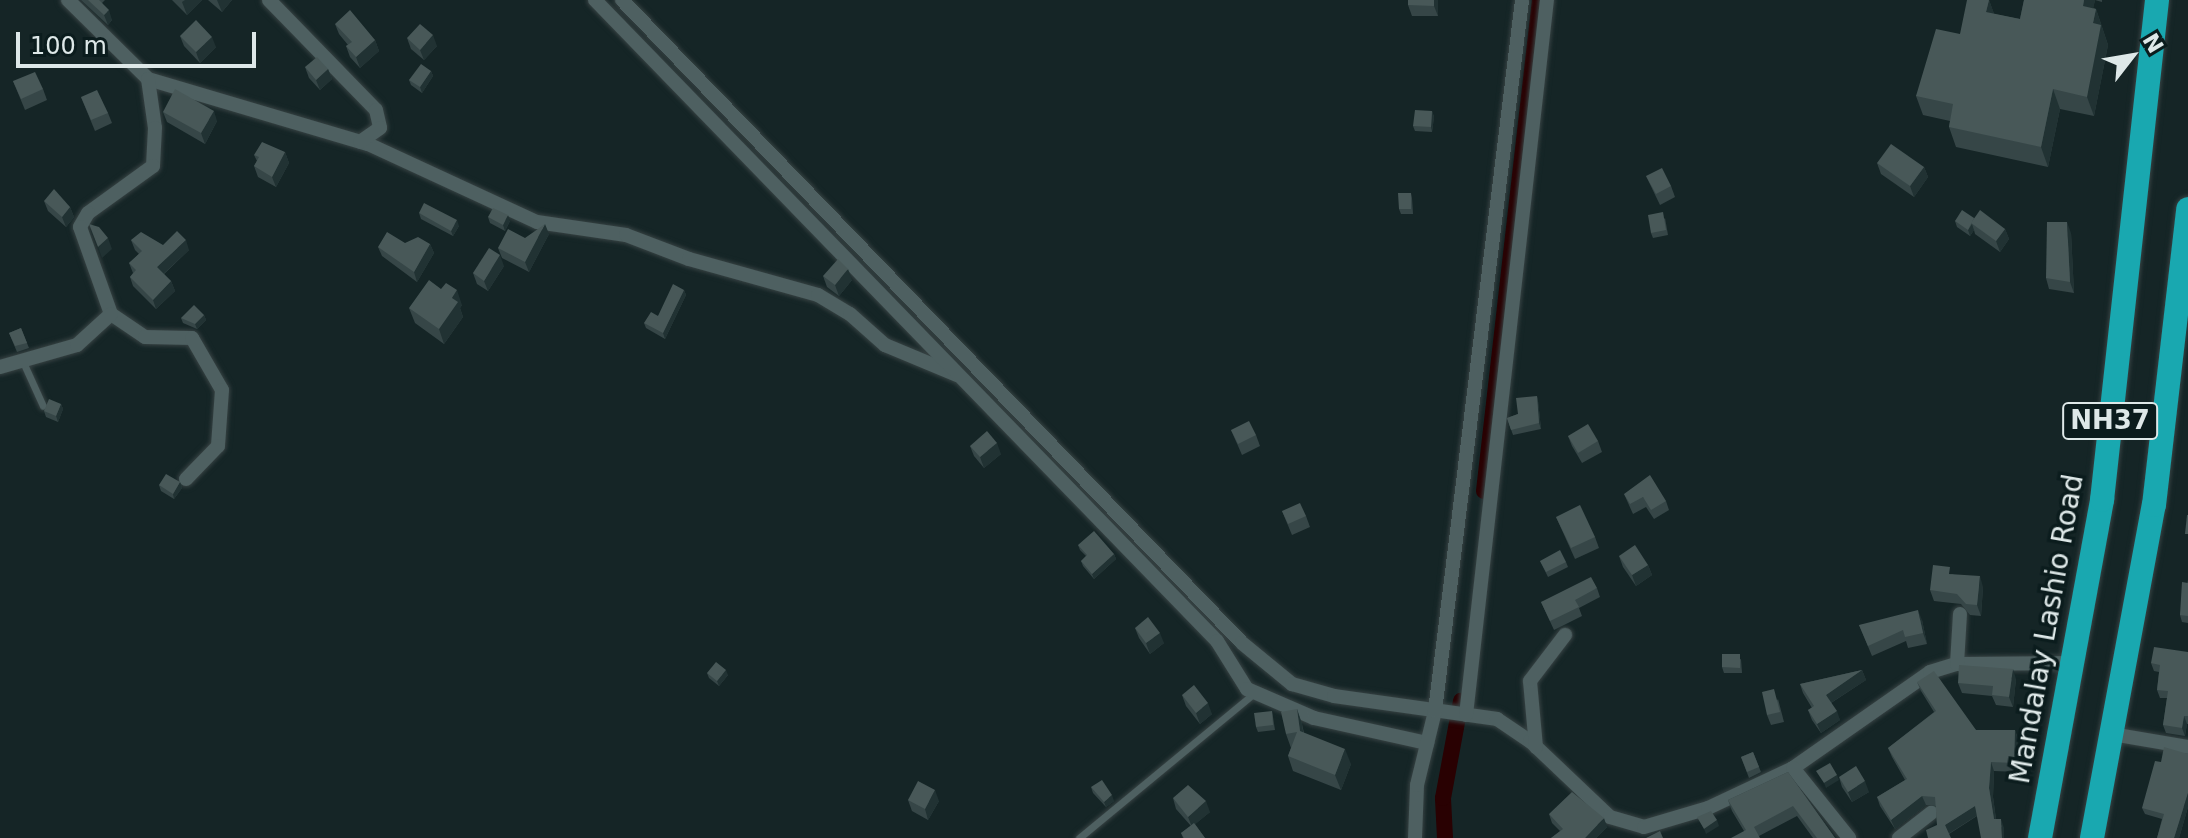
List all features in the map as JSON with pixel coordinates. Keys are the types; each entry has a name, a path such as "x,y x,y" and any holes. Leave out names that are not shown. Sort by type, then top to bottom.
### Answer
{"highway":[{"name":"Mandalay Lashio Road","path":"2040,838 2076,663 2102,500 2157,0"},
{"name":"NH37","path":"2092,838 2154,505 2188,209"}],"street":[{"path":"68,0 148,79 360,142 537,222 626,235 689,259 818,295 850,314 885,345 957,375"},
{"path":"269,0 376,110 380,128 360,142"},
{"path":"595,0 1217,641 1254,693 1314,718 1427,743"},
{"path":"622,0 1266,666 1292,684 1334,696 1497,719 1536,747 1610,817 1634,832 1675,820 1793,768 1930,672 1957,664 2076,663"},
{"path":"1415,838 1417,785 1437,712 1522,0"},
{"path":"1461,714 1547,0"},
{"path":"148,79 155,128 153,166 88,213 80,227 111,314 145,337 192,338 222,390 218,446 186,479"},
{"path":"0,367 77,345 111,314"},
{"path":"1957,664 1960,614"},
{"path":"1536,747 1530,681 1565,635"},
{"path":"2112,734 2188,747"},
{"path":"1793,768 1849,838"},
{"path":"1899,838 1931,813"}],"lane":[{"path":"23,362 43,406"},
{"path":"1079,838 1254,693"}],"building":[{"path":"88,0 99,0 109,10 104,15"},
{"path":"1408,0 1434,0 1434,6 1408,5"},
{"path":"1967,0 1989,0 1986,12 2020,19 2024,0 2084,0 2083,6 2096,9 2093,23 2101,25 2087,97 2053,89 2041,147 1949,127 1953,104 1916,96 1936,29 1960,34"},
{"path":"350,10 375,40 356,57 346,46 352,42 335,24"},
{"path":"196,20 212,37 196,52 180,36"},
{"path":"420,24 433,35 420,50 407,38"},
{"path":"317,57 328,69 316,80 305,67"},
{"path":"421,64 431,71 420,87 409,80"},
{"path":"35,72 43,89 21,99 13,81"},
{"path":"175,89 214,111 201,133 163,112"},
{"path":"97,90 108,113 91,120 81,97"},
{"path":"1415,110 1432,111 1431,127 1413,126"},
{"path":"262,142 285,152 272,177 254,166 259,157 254,155"},
{"path":"1891,144 1924,167 1910,186 1877,163"},
{"path":"1662,168 1671,186 1656,194 1646,176"},
{"path":"54,189 70,207 62,217 44,201"},
{"path":"1398,193 1411,193 1411,209 1399,209"},
{"path":"424,203 457,220 451,231 419,213"},
{"path":"493,208 508,215 503,225 488,217"},
{"path":"1962,210 1974,218 1968,230 1955,221"},
{"path":"1980,210 2005,229 1996,241 1971,223"},
{"path":"1663,212 1666,230 1651,233 1648,215"},
{"path":"2047,222 2067,222 2070,282 2046,278"},
{"path":"89,224 99,227 108,238 98,247"},
{"path":"545,224 525,262 498,248 508,229 525,238"},
{"path":"177,231 186,240 157,267 171,281 153,300 130,277 136,270 129,263 142,251 131,240 141,232 163,245"},
{"path":"387,232 405,243 418,237 430,244 414,272 378,247"},
{"path":"489,248 500,255 484,281 473,273"},
{"path":"838,259 848,269 835,285 823,276"},
{"path":"429,280 441,289 446,283 457,290 452,298 458,302 439,329 409,308"},
{"path":"673,284 684,290 663,333 644,323 651,312 658,316"},
{"path":"194,305 204,315 195,324 181,318"},
{"path":"21,328 27,343 15,346 9,333"},
{"path":"1537,396 1539,423 1511,430 1507,418 1518,414 1516,398"},
{"path":"49,399 61,404 56,416 44,411"},
{"path":"1249,421 1256,435 1238,444 1231,430"},
{"path":"1588,424 1598,441 1578,453 1568,436"},
{"path":"987,431 997,443 980,457 970,446"},
{"path":"166,474 180,482 173,494 159,485"},
{"path":"1650,475 1666,501 1651,510 1643,497 1630,504 1624,494"},
{"path":"1300,503 1306,516 1288,524 1282,511"},
{"path":"1580,505 1595,537 1571,548 1556,517"},
{"path":"1094,531 1114,554 1092,574 1081,561 1087,555 1078,545"},
{"path":"1635,545 1648,565 1632,575 1619,556"},
{"path":"1560,550 1566,562 1546,572 1540,561"},
{"path":"1933,565 1950,567 1949,574 1980,576 1977,605 1966,604 1957,594 1930,590"},
{"path":"1591,577 1597,588 1575,600 1579,607 1550,621 1541,602"},
{"path":"2182,582 2188,583 2188,616 2180,615"},
{"path":"1918,610 1923,633 1905,637 1903,630 1868,646 1859,625"},
{"path":"1148,617 1160,633 1146,643 1135,628"},
{"path":"2154,647 2188,652 2188,716 2184,716 2182,728 2163,725 2168,691 2157,690 2160,665 2151,663"},
{"path":"1722,654 1740,654 1740,668 1722,667"},
{"path":"716,662 726,670 717,681 707,673"},
{"path":"1959,665 2013,669 2009,697 1992,695 1993,686 1958,683"},
{"path":"1862,670 1826,695 1837,711 1817,724 1808,710 1814,706 1800,684"},
{"path":"1934,671 1976,730 2015,730 2014,763 1991,762 1989,788 1994,819 2001,819 2002,838 1981,838 1975,806 1945,825 1951,838 1928,838 1926,830 1937,825 1935,797 1922,796 1891,820 1877,797 1907,779 1888,748 1936,711 1917,682"},
{"path":"1194,685 1208,703 1196,713 1182,695"},
{"path":"1774,689 1780,712 1767,715 1762,692"},
{"path":"1297,709 1300,731 1345,749 1335,775 1288,756 1297,732 1286,734 1281,712"},
{"path":"1272,711 1273,725 1256,727 1254,713"},
{"path":"2164,747 2188,754 2188,793 2174,838 2157,838 2164,814 2142,808 2155,761 2161,762"},
{"path":"1753,752 1759,767 1747,772 1741,757"},
{"path":"1830,763 1837,775 1824,783 1816,771"},
{"path":"1856,766 1865,781 1848,792 1839,777"},
{"path":"1788,772 1835,838 1817,838 1793,806 1754,827 1760,838 1731,838 1746,830 1728,800"},
{"path":"1102,780 1112,795 1104,802 1091,787"},
{"path":"918,781 935,790 925,809 908,800"},
{"path":"1188,785 1206,801 1188,817 1173,798"},
{"path":"1572,792 1604,818 1585,838 1551,838 1563,829 1549,814"},
{"path":"1711,811 1717,820 1704,829 1697,817"},
{"path":"1194,823 1205,838 1184,838 1181,833"},
{"path":"1660,831 1663,838 1646,838"}],"waterway":[{"path":"1484,491 1540,0"},
{"path":"1445,838 1443,798 1461,701"}]}
